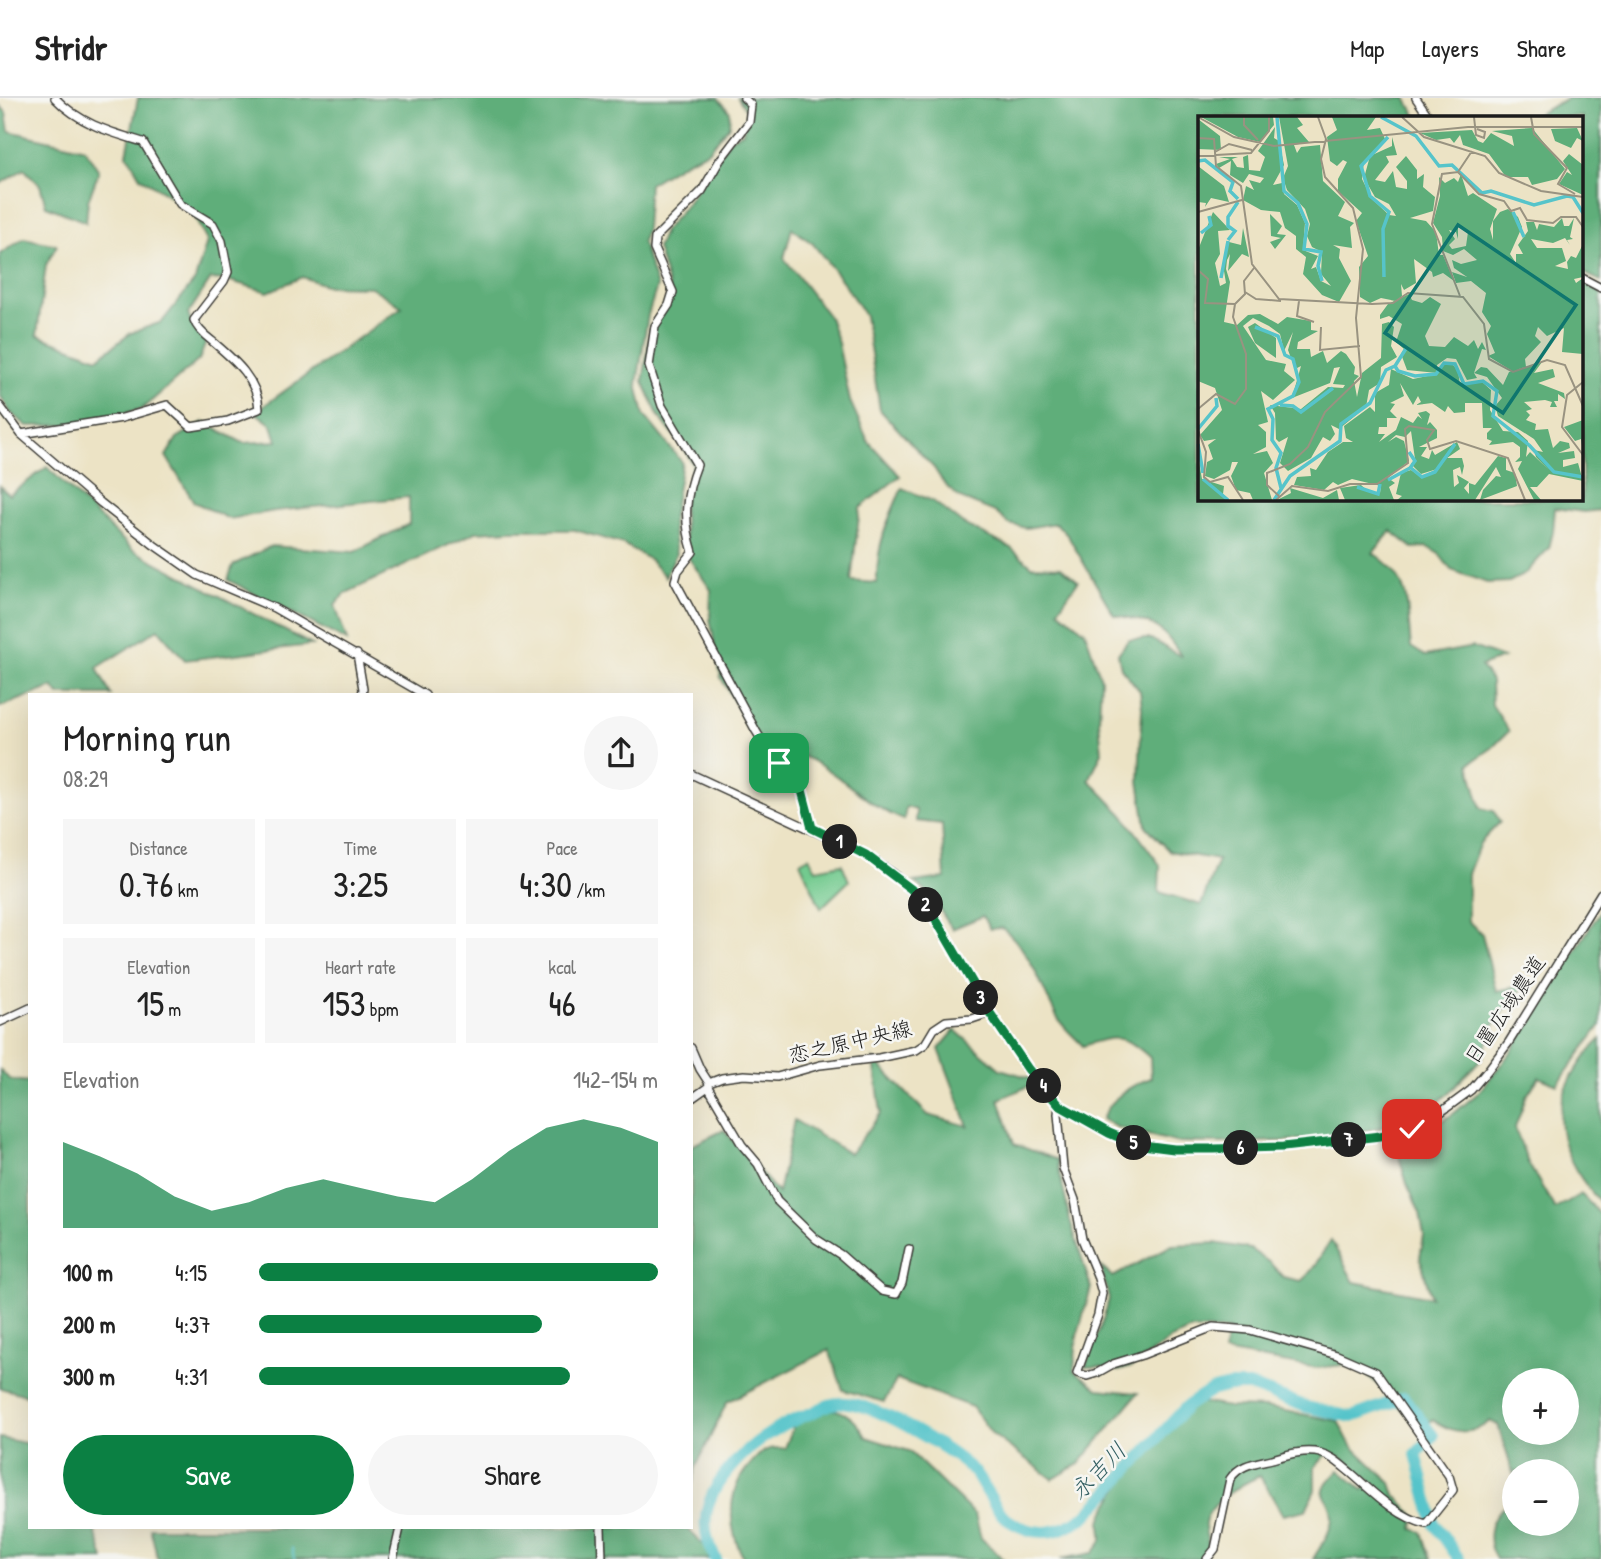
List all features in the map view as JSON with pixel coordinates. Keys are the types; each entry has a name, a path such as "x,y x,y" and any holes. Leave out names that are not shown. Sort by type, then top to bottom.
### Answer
{"street":[{"path":"21,434 122,418 167,405 191,426 228,421 259,410 259,403 240,365 201,331 194,320 228,272 219,231 213,224 180,204 143,142 94,127 77,117 55,98"},
{"path":"744,98 751,105 749,122 720,160 702,191 655,238 654,249 673,292 669,305 656,326 649,366 652,383 662,407 697,465 686,505 686,521 693,552 678,571 674,581 755,731 770,754 799,779 812,828"},
{"path":"1416,98 1428,116"},
{"path":"1584,279 1601,288"},
{"path":"0,406 21,434 101,503 197,575 274,608 422,693"},
{"path":"357,654 362,693"},
{"name":"日置広域農道","path":"693,775 866,855 911,889 931,911 990,1013 1028,1069 1059,1105 1135,1144 1174,1149 1283,1147 1380,1136 1412,1129 1452,1105 1471,1090 1488,1070 1601,893"},
{"path":"0,1022 28,1009"},
{"name":"恋之原中央線","path":"708,1085 722,1078 744,1074 777,1077 820,1065 916,1050 925,1044 934,1028 946,1021 972,1019 990,1013"},
{"path":"693,1053 742,1145 758,1164 777,1200 816,1239 841,1255 882,1291 896,1294 902,1283 909,1249"},
{"path":"693,1097 708,1085"},
{"path":"1059,1105 1063,1168 1075,1200 1082,1240 1102,1293 1098,1315 1077,1373 1087,1376 1097,1373 1213,1327 1250,1329 1337,1355 1376,1372 1450,1476 1453,1490 1426,1524 1415,1522 1388,1505 1339,1463 1318,1452 1287,1454 1244,1466 1230,1479 1215,1549 1207,1559"},
{"path":"393,1559 400,1529"},
{"path":"601,1529 602,1559"}],"green space":[{"path":"138,98 718,98 730,112 729,126 708,151 649,184 646,228 642,242 657,286 648,315 637,384 644,415 682,462 672,522 676,554 665,577 650,560 623,544 575,530 476,532 346,593 335,605 347,641 228,580 233,565 271,546 354,552 409,524 409,497 275,511 229,519 194,502 166,456 177,438 204,422 243,443 277,441 272,425 255,412 402,307 371,287 328,286 302,277 268,292 227,280 211,279 188,314 192,325 208,337 199,360 142,409 77,425 27,426 10,412 0,395 0,254 24,238 57,245 46,265 37,335 98,358 131,333 162,322 195,280 207,241 190,209 140,177 127,154"},
{"path":"738,98 1406,98 1416,116 1198,116 1198,500 1584,500 1584,283 1601,293 1601,510 1584,512 1555,508 1549,548 1525,574 1509,582 1487,583 1451,570 1439,554 1427,547 1413,548 1391,531 1373,553 1395,572 1401,583 1407,605 1411,647 1425,656 1473,647 1503,658 1481,666 1491,681 1492,705 1509,731 1492,748 1469,764 1481,808 1494,811 1500,822 1480,843 1468,874 1468,921 1482,934 1496,991 1525,985 1496,1020 1482,1058 1449,1093 1424,1113 1388,1126 1332,1137 1284,1141 1175,1142 1116,1127 1102,1119 1122,1093 1151,1078 1150,1058 1133,1044 1119,1039 1083,1046 1060,1021 1028,957 1002,928 990,929 983,916 952,929 930,894 914,882 945,878 942,824 916,821 916,810 906,807 904,820 886,812 837,776 802,756 783,751 762,750 721,678 710,619 711,590 686,554 683,502 693,465 658,415 643,381 651,328 668,304 669,287 657,248 664,231 686,205 730,139 743,132 747,111","holes":["792,228 813,244 865,316 880,410 934,468 945,485 960,498 995,512 1009,524 1026,528 1056,523 1068,536 1114,615 1155,626 1182,657 1151,639 1129,639 1118,654 1121,668 1140,691 1142,708 1139,781 1146,826 1169,851 1218,860 1201,905 1159,892 1160,865 1123,815 1089,780 1102,752 1099,721 1101,679 1085,631 1058,610 1078,581 1061,567 1032,566 1011,548 963,524 933,501 902,488 884,534 878,558 877,583 851,581 860,508 900,476 868,441 850,401 838,343 829,317 784,258"]},
{"path":"1568,98 1601,98 1601,281 1584,273 1584,116 1534,116"},
{"path":"0,106 6,112 9,131 85,149 99,171 88,201 86,222 46,206 40,185 24,169 0,184"},
{"path":"47,467 133,550 312,645 185,660 158,629 97,668 110,693 58,693 53,687 37,693 28,693 28,696 0,707 0,486 9,495"},
{"path":"809,857 816,869 842,864 849,881 821,908 800,862"},
{"path":"1601,910 1601,1025 1557,1085 1539,1077 1526,1097 1515,1128 1528,1163 1555,1209 1581,1194 1601,1215 1601,1559 1496,1559 1489,1539 1491,1525 1502,1508 1502,1536 1579,1536 1579,1459 1509,1459 1504,1445 1579,1445 1579,1368 1502,1368 1502,1438 1498,1425 1490,1421 1469,1431 1447,1428 1433,1420 1419,1426 1365,1372 1350,1364 1318,1368 1223,1352 1229,1330 1191,1330 1171,1339 1131,1367 1119,1371 1085,1367 1109,1299 1101,1267 1113,1277 1172,1245 1215,1243 1250,1249 1270,1263 1283,1277 1301,1281 1314,1267 1331,1240 1354,1282 1431,1297 1420,1257 1424,1235 1420,1213 1407,1184 1396,1146 1415,1138 1453,1114 1478,1093 1512,1051"},
{"path":"955,1030 1000,1069 1041,1081 999,1099 1014,1144 1057,1160 1070,1220 1091,1288 1077,1337 1074,1370 1098,1389 1138,1393 1079,1464 1053,1479 992,1434 972,1407 897,1379 884,1402 843,1390 829,1350 727,1402 696,1467 693,1480 693,1145 724,1130 778,1193 794,1120 850,1154 881,1113 874,1060 928,1115 968,1126 939,1049"},
{"path":"1601,1039 1601,1203 1577,1172 1563,1140 1560,1123 1561,1105 1567,1087 1585,1057"},
{"path":"0,1070 10,1080 28,1082 28,1395 0,1388"},
{"path":"1200,1402 1229,1407 1269,1408 1338,1421 1350,1444 1391,1483 1395,1495 1415,1516 1413,1529 1422,1532 1431,1559 1313,1559 1325,1540 1332,1518 1324,1495 1325,1486 1339,1470 1363,1490 1373,1483 1341,1457 1329,1452 1315,1467 1315,1490 1306,1510 1283,1515 1260,1476 1226,1495 1207,1517 1205,1525 1208,1548 1200,1559 1060,1559 1093,1553 1102,1539 1102,1518 1119,1488 1159,1439"},
{"path":"829,1409 851,1418 866,1437 909,1451 975,1515 981,1538 1003,1559 744,1559 732,1524 733,1500 741,1477 763,1452 785,1448 795,1422"},
{"path":"0,1438 28,1444 28,1529 94,1529 104,1559 0,1559"},
{"path":"150,1529 687,1529 719,1559 158,1559"}],"waterway":[{"name":"永吉川","path":"716,1559 708,1540 705,1521 709,1503 718,1484 747,1451 770,1433 827,1405 853,1404 908,1427 945,1449 971,1469 1008,1520 1029,1530 1048,1532 1066,1527 1086,1516 1187,1406 1210,1391 1229,1386 1250,1386 1307,1407 1352,1417 1404,1398 1433,1436 1416,1454 1434,1523 1459,1559"},
{"path":"292,1548 294,1559"}],"route":[{"path":"779,763 794,772 799,779 812,828 866,855 894,874 931,911 990,1013 1028,1069 1059,1105 1076,1115 1135,1144 1174,1149 1283,1147 1380,1136 1412,1129"}]}
